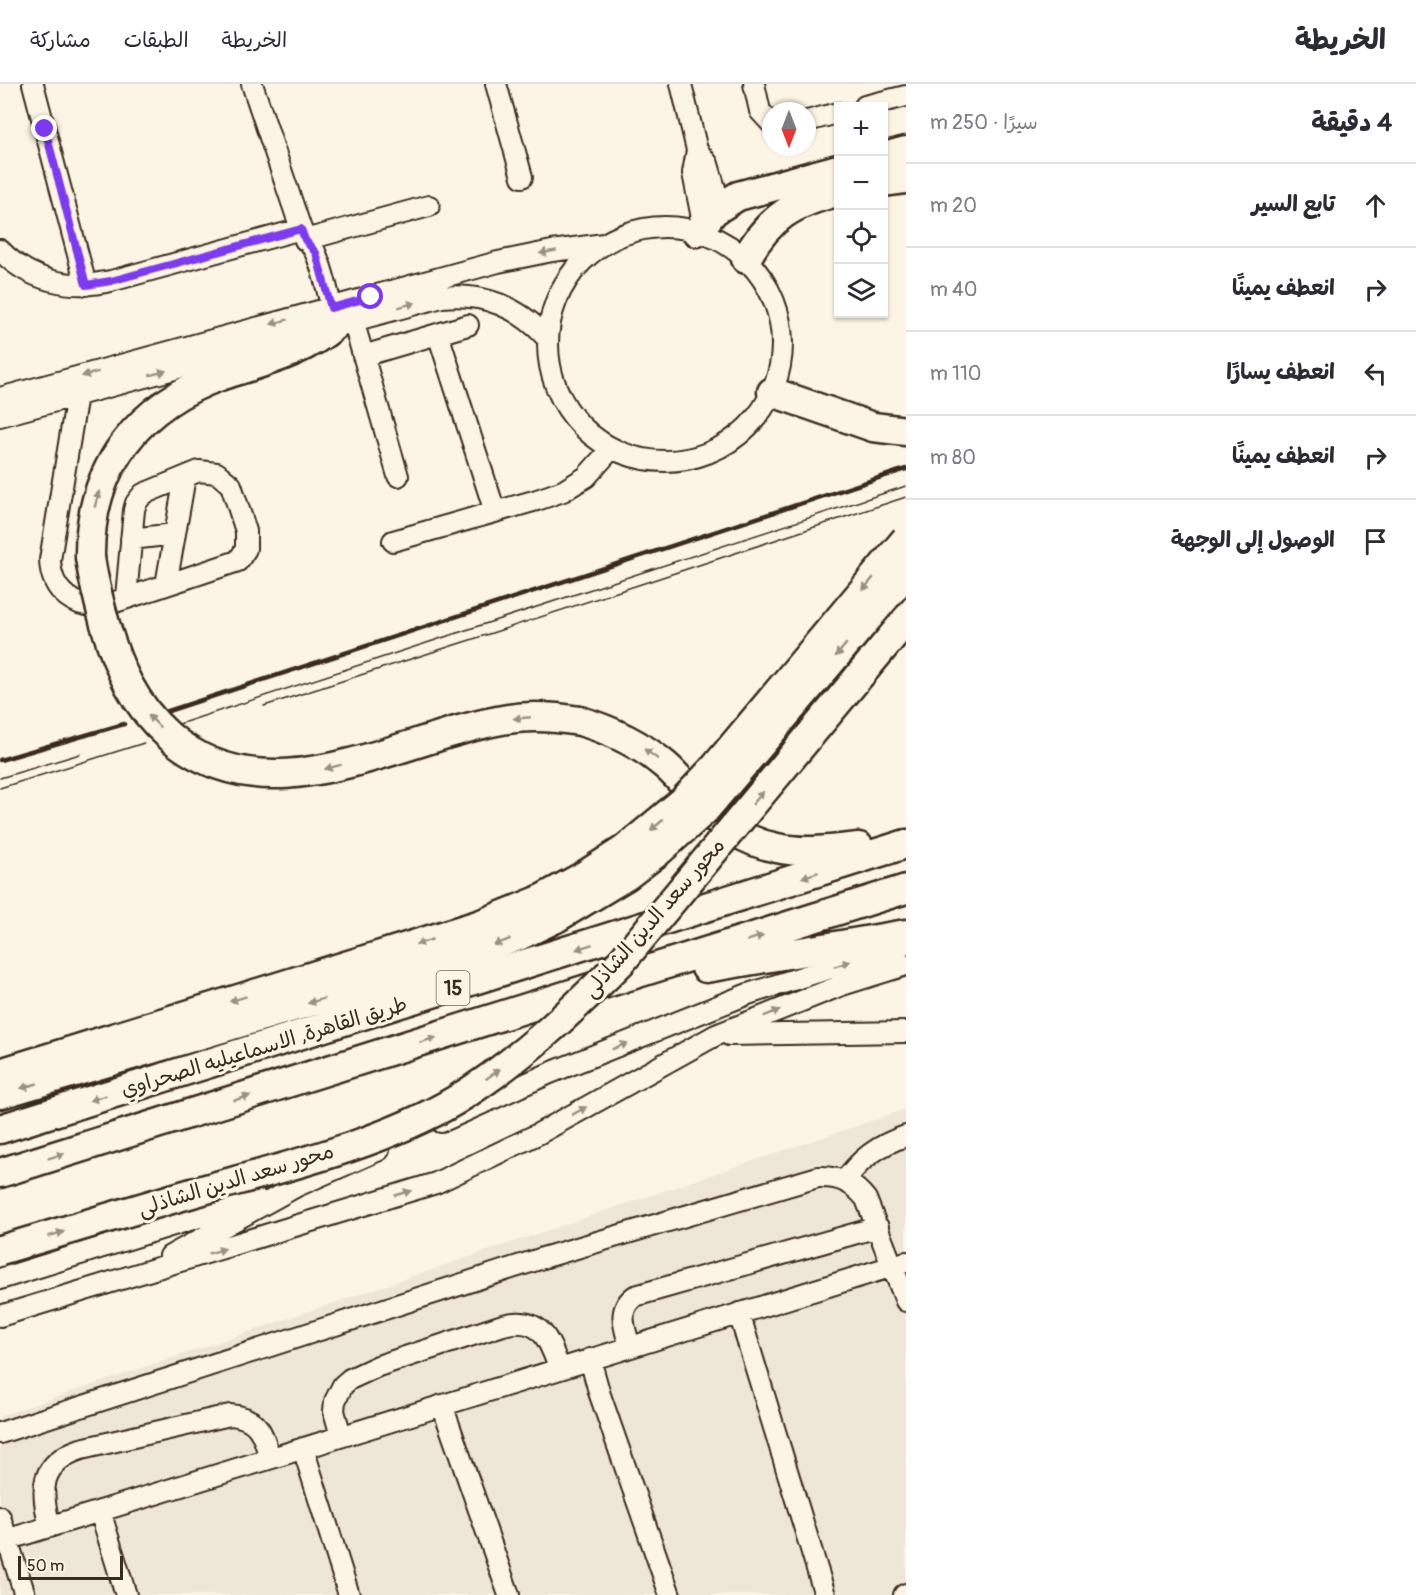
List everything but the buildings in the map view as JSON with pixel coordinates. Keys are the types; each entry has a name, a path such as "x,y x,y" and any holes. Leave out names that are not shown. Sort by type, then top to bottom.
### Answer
{"highway":[{"path":"888,156 906,151"},
{"path":"707,220 738,196 834,170"},
{"path":"888,181 906,179"},
{"path":"746,259 760,236 778,217 789,209 826,195"},
{"path":"335,316 314,341 290,353 221,376 168,402 140,425 117,453 101,486 92,521 90,557 96,593 112,650 122,675 136,699 173,739 204,758 221,765 256,773 284,775 310,772 508,719 544,717 580,721 616,734 650,753 679,778 699,802 722,823 762,844 807,851 906,844"},
{"path":"772,392 873,428 906,431"},
{"path":"0,1074 471,927 547,909 582,877 624,850 682,802 716,766 906,539"},
{"name":"محور سعد الدين الشاذلى","path":"0,1094 448,961 518,936 547,909 626,876 659,851 705,810 906,573"},
{"name":"محور سعد الدين الشاذلى","path":"0,1250 367,1140 396,1129 454,1101 505,1066 559,1022 622,961 906,620"},
{"name":"طريق القاهرة, الاسماعيليه الصحراوي","path":"0,1129 906,844"},
{"name":"طريق القاهرة, الاسماعيليه الصحراوي","path":"0,1173 906,889"},
{"path":"617,981 906,934"}],"street":[{"path":"33,84 86,285"},
{"path":"252,84 303,234 316,253 335,316 363,356 398,476"},
{"path":"496,84 522,177"},
{"path":"606,243 580,264 561,291 554,306 548,339 551,372 564,403 585,429 612,448 644,459 660,461 693,458 724,445 761,412 772,392 781,366 783,349 779,316 767,285 746,259 719,240 707,220 708,164 697,150 681,84"},
{"path":"754,84 762,113"},
{"path":"881,102 906,96"},
{"path":"816,119 834,114"},
{"path":"0,250 34,275 51,281 86,285 429,206"},
{"path":"0,398 77,395 525,256 606,243 629,233 654,228 670,228 707,220"},
{"path":"0,416 38,397 335,316 442,297 472,296 514,310 527,318 548,339"},
{"path":"363,356 468,325"},
{"path":"438,334 495,512"},
{"path":"77,395 52,548 51,570 57,587 70,600 78,604 96,606 126,597 166,585 238,561 243,556 248,543 246,531 231,485 217,473 205,471 143,494 134,510 126,597"},
{"path":"393,541 537,500 575,484 596,468 612,448"},
{"path":"166,585 185,477"},
{"path":"131,539 175,534"},
{"path":"134,1276 297,1186 572,1064 748,994 906,944"},
{"path":"0,1316 436,1183 538,1134 716,1035 842,985 906,965"},
{"path":"716,1035 906,1032"},
{"path":"845,1181 868,1154 906,1136"},
{"path":"0,1432 546,1257 818,1177 829,1176 845,1181 859,1190 866,1199 878,1227 900,1264 906,1300"},
{"path":"0,1279 297,1186"},
{"path":"630,1347 622,1318 625,1305 635,1296 878,1227"},
{"path":"3,1541 900,1264"},
{"path":"738,1313 825,1595"},
{"path":"341,1436 334,1411 335,1401 343,1385 350,1379 378,1366 503,1326 522,1322 540,1330 551,1347 559,1368"},
{"path":"590,1359 600,1395 670,1595"},
{"path":"442,1405 509,1595"},
{"path":"50,1527 43,1496 47,1475 60,1458 81,1449 230,1415 247,1418 254,1423 264,1437 270,1458"},
{"path":"303,1448 349,1595"},
{"path":"100,1511 126,1595"},
{"path":"0,1517 3,1541 25,1595"}],"shaded area":[{"path":"906,1109 906,1595 0,1595 0,1416"}],"tram line":[{"path":"173,726 906,486"},
{"path":"264,706 906,497"},
{"path":"0,788 144,743"},
{"path":"0,778 80,754"}],"railway":[{"path":"159,714 906,469"},
{"path":"0,760 124,724"}],"route":[{"path":"45,129 86,285 111,281 301,229 305,240 310,243 316,253 331,308 371,297"}]}
